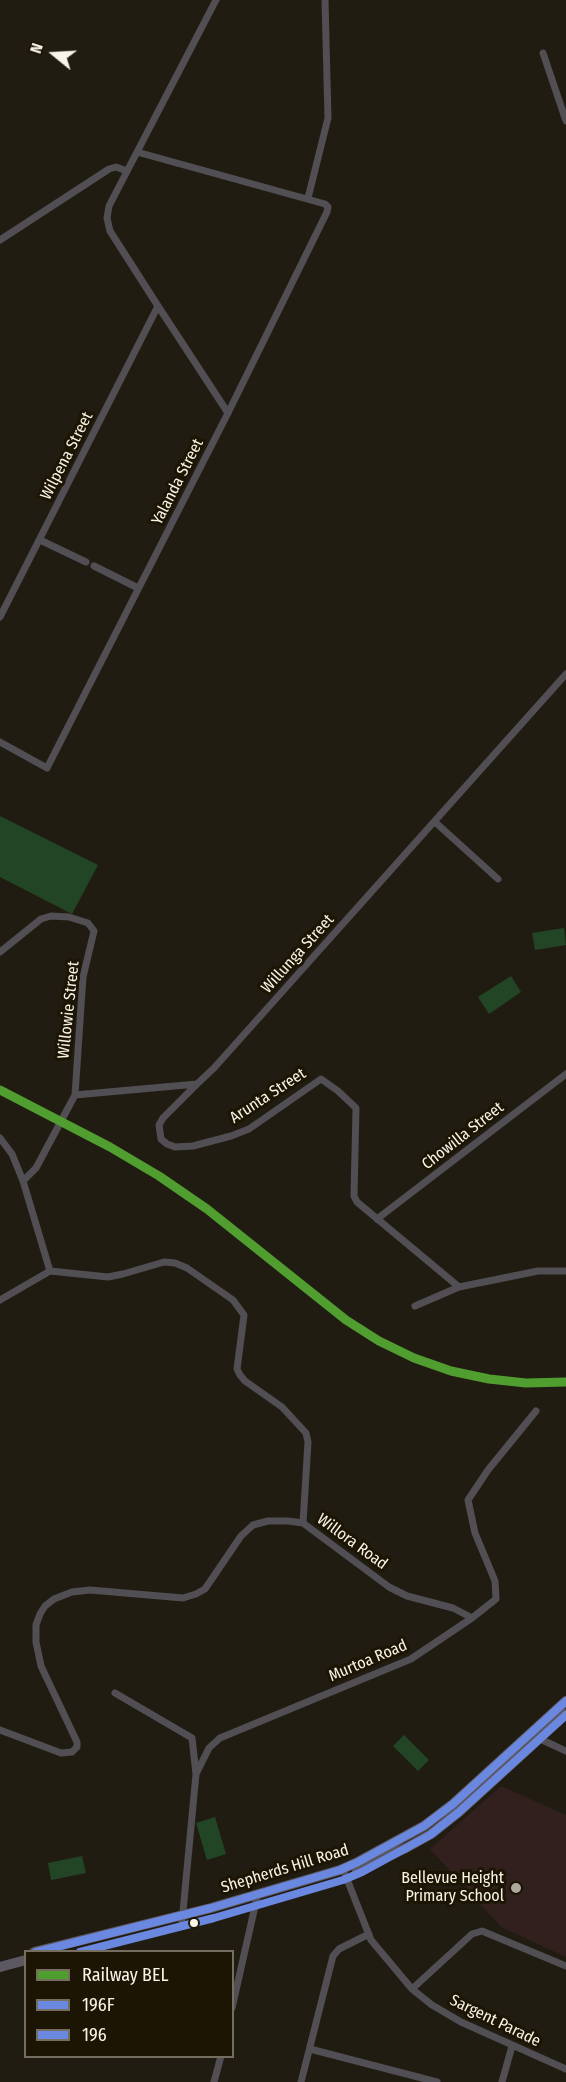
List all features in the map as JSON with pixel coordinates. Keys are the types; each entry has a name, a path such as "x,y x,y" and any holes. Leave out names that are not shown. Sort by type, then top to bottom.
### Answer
{"main road":[{"name":"Shepherds Hill Road","path":"536,1735 566,1701"},
{"name":"Shepherds Hill Road","path":"63,1950 344,1872 424,1826 536,1735 566,1714"},
{"name":"Shepherds Hill Road","path":"43,1950 182,1918"},
{"path":"0,1960 24,1954"},
{"path":"0,1967 24,1961"}],"street":[{"path":"216,0 109,206 107,218 110,231 228,413"},
{"path":"137,152 308,198 328,118 325,0"},
{"path":"543,53 563,103 566,121"},
{"path":"0,240 109,169 116,167 127,171"},
{"name":"Yalanda Street","path":"0,742 47,768 228,413 328,207 308,198"},
{"name":"Wilpena Street","path":"0,617 158,306"},
{"path":"39,540 86,562"},
{"path":"94,566 138,588"},
{"name":"Willunga Street","path":"197,1084 214,1068 566,674"},
{"path":"435,822 498,879"},
{"name":"Willowie Street","path":"0,952 41,919 51,916 69,916 88,923 94,931 83,977 75,1095"},
{"name":"Chowilla Street","path":"377,1220 566,1074"},
{"name":"Arunta Street","path":"197,1084 162,1118 159,1125 161,1139 167,1144 175,1147 193,1146 249,1129 321,1079 338,1091 356,1108 354,1196 357,1202 377,1220"},
{"path":"23,1180 36,1168 75,1095 197,1084"},
{"path":"0,1138 12,1154 23,1180 50,1271 0,1300"},
{"path":"377,1220 459,1287"},
{"name":"Willora Road","path":"50,1271 99,1277 123,1274 164,1262 175,1263 187,1268 233,1300 244,1315 237,1369 240,1375 282,1407 306,1433 308,1442 303,1523 389,1587 407,1596 453,1608 472,1618"},
{"path":"415,1306 459,1287 538,1271 566,1271"},
{"name":"Murtoa Road","path":"182,1918 196,1773 209,1748 220,1738 411,1659 496,1599 495,1581 475,1533 468,1500 488,1470 536,1411"},
{"path":"0,1730 61,1753 72,1752 77,1747 77,1742 41,1666 36,1642 36,1625 40,1614 45,1606 54,1599 72,1592 90,1590 183,1598 205,1589 241,1536 254,1525 268,1521 303,1523"},
{"path":"115,1693 192,1738 196,1773"},
{"path":"536,1735 566,1750"},
{"name":"Sargent Parade","path":"344,1872 371,1940 412,1989 432,2005 461,2022 566,2069"},
{"path":"234,1999 258,1897"},
{"path":"412,1989 472,1934 482,1931 566,1966"},
{"path":"301,2082 333,1956 339,1949 369,1934"},
{"path":"502,2082 512,2046"},
{"path":"310,2049 437,2082"},
{"path":"214,2082 220,2058"}],"shaded area":[{"name":"Bellevue Height Primary School","path":"501,1786 566,1815 566,1957 501,1927 430,1849"}],"green space":[{"path":"0,816 98,865 72,914 0,877"},
{"path":"564,928 566,945 535,950 532,933"},
{"path":"511,976 521,992 489,1014 478,997"},
{"path":"404,1735 429,1760 418,1771 393,1746"},
{"path":"215,1817 226,1854 207,1860 196,1823"},
{"path":"82,1856 86,1873 51,1880 48,1863"}],"rail line":[{"name":"BEL","path":"0,1090 110,1147 159,1176 207,1209 346,1320 379,1341 414,1358 451,1371 489,1379 526,1383 566,1382"}],"transit line":[{"name":"196F","path":"44,1950 211,1908 340,1870 358,1862 424,1826 453,1804 566,1701"},
{"name":"196","path":"88,1950 214,1918 343,1880 362,1872 430,1835 459,1812 566,1715"}],"place":[{"name":"Bellevue Height Primary School","path":"516,1888"}]}
